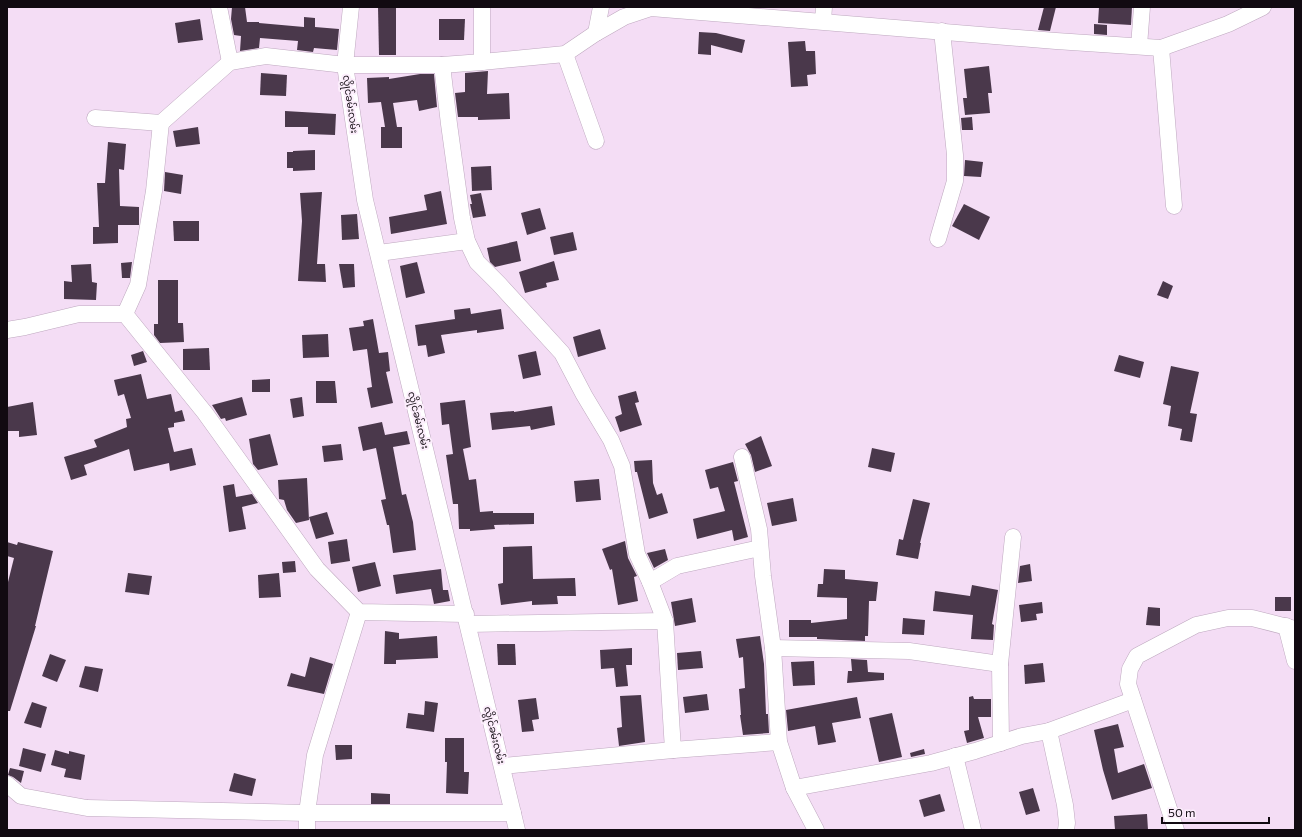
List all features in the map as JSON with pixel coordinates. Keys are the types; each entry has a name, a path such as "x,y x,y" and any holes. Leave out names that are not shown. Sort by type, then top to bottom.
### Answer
{"street":[{"path":"219,7 230,62"},
{"name":"လွိုင်ခမ်းလမ်း","path":"351,7 346,65 365,200 503,766 517,830"},
{"path":"482,7 482,62"},
{"path":"596,33 601,7"},
{"path":"1139,46 1142,7"},
{"path":"125,314 138,285 154,192 161,123 230,62 266,56 346,65 442,65 565,54 596,33 624,17 651,8 824,14 942,31 1161,48 1228,24 1263,7"},
{"path":"938,239 955,181 955,155 942,31"},
{"path":"1161,48 1174,206"},
{"path":"565,54 596,141"},
{"path":"442,65 462,218 467,242 477,262 500,284 562,352 584,395 611,440 622,466 637,554 665,621 673,750"},
{"path":"95,118 161,123"},
{"path":"378,253 467,242"},
{"path":"7,330 79,314 125,314"},
{"path":"125,314 205,413 317,569 359,612 467,619 665,621"},
{"path":"742,457 759,529 760,548 773,648 779,742 794,788 816,830"},
{"path":"1001,743 1000,664 1013,537"},
{"path":"650,582 677,566 760,548"},
{"path":"308,830 308,813 315,755 359,612"},
{"path":"1176,830 1128,684 1130,670 1137,656 1196,625 1228,618 1252,618 1291,628 1295,661"},
{"path":"773,648 909,651 1000,664"},
{"path":"794,788 930,763 975,752 1022,736 1049,731 1133,700"},
{"path":"1049,731 1065,805 1067,823 1066,830"},
{"path":"503,766 673,750 779,742"},
{"path":"955,756 973,830"},
{"path":"7,784 21,796 87,808 308,813 513,813"}],"building":[{"path":"232,7 245,7 247,22 304,27 304,17 315,18 315,27 339,29 337,50 314,48 313,52 297,50 298,41 260,38 259,48 240,51 241,36 234,35 231,19"},
{"path":"378,7 396,7 396,55 379,55"},
{"path":"1044,7 1056,7 1050,31 1038,30"},
{"path":"1099,7 1132,7 1131,25 1098,23"},
{"path":"200,19 203,40 178,43 175,23"},
{"path":"439,19 465,19 464,40 439,40"},
{"path":"1094,24 1107,25 1107,35 1094,34"},
{"path":"699,32 716,33 745,40 742,53 711,45 711,55 698,54"},
{"path":"805,41 806,51 815,51 816,74 807,75 808,86 791,87 788,42"},
{"path":"989,66 992,93 988,93 990,113 965,115 963,98 967,98 964,69"},
{"path":"488,71 487,94 509,93 510,119 478,120 478,117 458,117 455,93 465,92 465,73"},
{"path":"261,73 287,75 286,96 260,95"},
{"path":"420,74 434,74 437,107 419,111 417,100 393,103 397,127 402,127 402,148 381,148 381,127 385,127 381,102 368,103 367,78 389,77 389,79"},
{"path":"285,111 336,114 335,135 308,134 308,127 285,127"},
{"path":"972,117 973,130 962,130 961,118"},
{"path":"198,127 200,144 176,147 173,131"},
{"path":"108,142 126,144 124,170 119,169 120,206 139,207 139,225 118,225 118,243 93,244 93,227 99,227 97,183 105,183"},
{"path":"315,150 315,170 293,171 293,168 287,168 287,152"},
{"path":"965,160 983,162 981,177 964,176"},
{"path":"491,166 492,190 472,191 471,167"},
{"path":"165,172 183,175 181,194 164,191"},
{"path":"441,191 447,224 391,234 389,217 427,210 424,195"},
{"path":"322,192 317,264 325,264 326,282 298,281 302,221 300,193"},
{"path":"481,193 486,216 473,218 470,195"},
{"path":"964,204 990,217 979,240 952,226"},
{"path":"540,208 546,229 527,235 521,213"},
{"path":"357,214 359,239 342,240 341,215"},
{"path":"173,221 199,221 199,241 174,241"},
{"path":"573,232 577,250 554,255 550,237"},
{"path":"517,241 521,261 495,267 490,262 487,248"},
{"path":"554,261 559,280 546,283 547,287 525,293 519,272"},
{"path":"132,262 130,278 122,278 121,263"},
{"path":"417,262 425,293 406,298 400,266"},
{"path":"91,264 92,282 97,283 96,300 64,299 64,281 72,282 71,265"},
{"path":"339,264 354,264 355,287 343,288"},
{"path":"158,280 178,280 178,323 183,323 184,342 160,343 154,335 154,324 158,324"},
{"path":"1163,281 1173,286 1168,299 1157,295"},
{"path":"470,308 471,314 501,309 504,329 477,333 477,330 441,335 445,353 428,357 426,345 418,346 415,325 455,319 454,310"},
{"path":"373,319 379,353 388,352 390,371 386,372 393,403 371,408 367,388 372,387 367,349 353,351 349,328 364,326 363,321"},
{"path":"600,329 606,349 578,357 573,337"},
{"path":"328,334 329,357 303,358 302,335"},
{"path":"209,348 210,370 183,370 183,349"},
{"path":"143,351 147,362 134,366 131,355"},
{"path":"536,351 541,375 523,379 518,355"},
{"path":"1119,355 1144,362 1140,378 1114,371"},
{"path":"1171,366 1199,372 1190,413 1197,414 1192,442 1180,440 1182,429 1168,426 1171,406 1163,404"},
{"path":"141,374 147,399 171,394 175,412 182,410 185,421 174,423 174,427 168,428 174,452 192,448 196,465 170,471 169,463 134,471 129,449 84,465 87,475 71,480 64,457 97,447 94,440 127,427 126,419 131,418 124,394 118,396 114,380"},
{"path":"270,379 270,392 252,392 252,380"},
{"path":"316,381 335,381 337,403 316,403"},
{"path":"636,391 639,402 635,403 642,425 620,432 615,417 622,414 618,396"},
{"path":"242,397 247,415 226,421 225,418 221,419 212,405"},
{"path":"302,397 304,416 293,418 290,399"},
{"path":"465,400 471,447 463,449 469,480 476,479 480,512 493,511 493,513 534,513 534,524 494,525 495,529 470,531 470,529 459,529 458,504 453,504 446,455 453,454 449,424 442,425 440,403"},
{"path":"33,402 37,435 19,437 19,431 7,431 7,407"},
{"path":"552,406 555,425 531,430 530,426 492,430 490,413 514,412"},
{"path":"382,422 385,435 407,431 410,444 393,447 402,495 406,494 413,522 416,550 393,553 389,525 387,525 381,500 386,499 376,448 363,451 358,427"},
{"path":"270,434 278,465 258,470 253,464 249,439"},
{"path":"761,436 772,466 755,472 751,455 745,444"},
{"path":"341,444 343,460 324,462 322,446"},
{"path":"872,448 895,453 891,472 868,467"},
{"path":"652,460 653,483 657,495 662,493 668,513 649,519 637,472 635,472 634,461"},
{"path":"733,462 738,481 734,482 748,537 734,541 732,530 697,539 693,519 725,511 718,487 710,489 705,470"},
{"path":"307,478 309,520 296,523 287,510 284,500 279,499 278,480"},
{"path":"599,479 601,500 576,502 574,481"},
{"path":"234,484 236,497 252,494 258,503 242,507 246,529 229,532 223,486"},
{"path":"793,498 797,521 772,526 767,503"},
{"path":"913,499 930,503 920,543 918,559 896,555 899,539 903,540"},
{"path":"327,512 334,534 316,539 309,517"},
{"path":"347,539 350,561 331,564 328,542"},
{"path":"625,541 628,558 637,576 634,577 638,601 618,605 612,569 610,570 602,549"},
{"path":"7,542 17,545 18,542 53,551 36,626 10,711 7,711 7,586 14,558 7,556"},
{"path":"532,546 533,579 575,578 576,596 557,596 558,604 532,605 532,601 501,605 498,584 503,583 503,547"},
{"path":"665,549 668,560 654,568 647,553"},
{"path":"295,561 296,572 283,573 282,562"},
{"path":"375,562 381,586 358,592 352,567"},
{"path":"1030,564 1032,581 1018,583 1020,566"},
{"path":"441,569 443,590 448,590 450,601 434,604 431,589 396,594 393,575"},
{"path":"824,569 845,570 845,579 878,582 876,601 869,601 868,636 865,636 865,641 817,639 817,637 789,637 789,620 811,620 811,623 847,619 847,598 817,597 818,584 823,584"},
{"path":"128,573 152,576 149,595 125,592"},
{"path":"279,573 281,597 259,598 258,575"},
{"path":"972,585 998,590 992,624 994,625 993,640 971,639 973,615 933,611 935,591 970,596"},
{"path":"1275,597 1291,597 1291,611 1275,611"},
{"path":"692,598 696,622 675,626 671,602"},
{"path":"1042,602 1043,613 1036,614 1037,620 1021,622 1019,605"},
{"path":"1148,607 1160,608 1160,626 1146,625"},
{"path":"903,618 925,620 924,635 902,634"},
{"path":"385,631 399,633 399,639 437,636 438,658 396,660 396,664 384,664"},
{"path":"760,636 764,664 766,714 768,714 769,733 743,735 740,715 739,689 745,688 743,657 739,658 736,639"},
{"path":"497,644 515,644 516,665 498,665"},
{"path":"632,648 632,665 626,665 628,686 616,687 614,668 601,669 600,650"},
{"path":"701,651 703,668 678,670 677,653"},
{"path":"50,654 66,660 57,682 42,676"},
{"path":"310,657 333,664 324,694 287,686 291,673 305,677"},
{"path":"851,659 867,660 868,672 884,673 884,680 847,683 848,671 852,671"},
{"path":"814,661 815,685 793,686 791,662"},
{"path":"1043,663 1045,682 1025,684 1024,665"},
{"path":"85,666 103,669 98,692 79,687"},
{"path":"707,694 709,710 685,713 683,697"},
{"path":"641,695 645,742 619,746 617,728 622,727 620,696"},
{"path":"973,696 974,699 991,699 991,717 978,717 984,738 967,743 964,731 969,730 969,697"},
{"path":"857,697 861,718 832,723 836,742 818,745 815,726 788,731 786,710"},
{"path":"536,698 539,719 532,720 534,731 522,732 518,700"},
{"path":"425,701 438,703 434,732 406,728 408,713 424,715"},
{"path":"32,702 47,707 41,728 24,723"},
{"path":"892,713 902,757 879,762 869,718"},
{"path":"1118,724 1124,747 1114,749 1118,773 1144,764 1152,788 1112,800 1103,770 1094,730"},
{"path":"445,738 464,738 464,772 469,772 468,794 446,793 447,762 445,762"},
{"path":"335,745 352,745 352,759 336,760"},
{"path":"23,748 46,754 41,772 19,766"},
{"path":"924,749 925,754 911,757 910,753"},
{"path":"55,750 69,754 69,751 85,755 81,780 64,777 66,769 51,765"},
{"path":"10,768 24,771 21,783 8,775"},
{"path":"234,773 256,779 252,796 229,791"},
{"path":"1033,788 1040,811 1026,815 1019,792"},
{"path":"371,793 390,794 390,804 371,804"},
{"path":"940,794 945,811 924,817 919,800"},
{"path":"1147,814 1148,830 1115,830 1114,816"}]}
